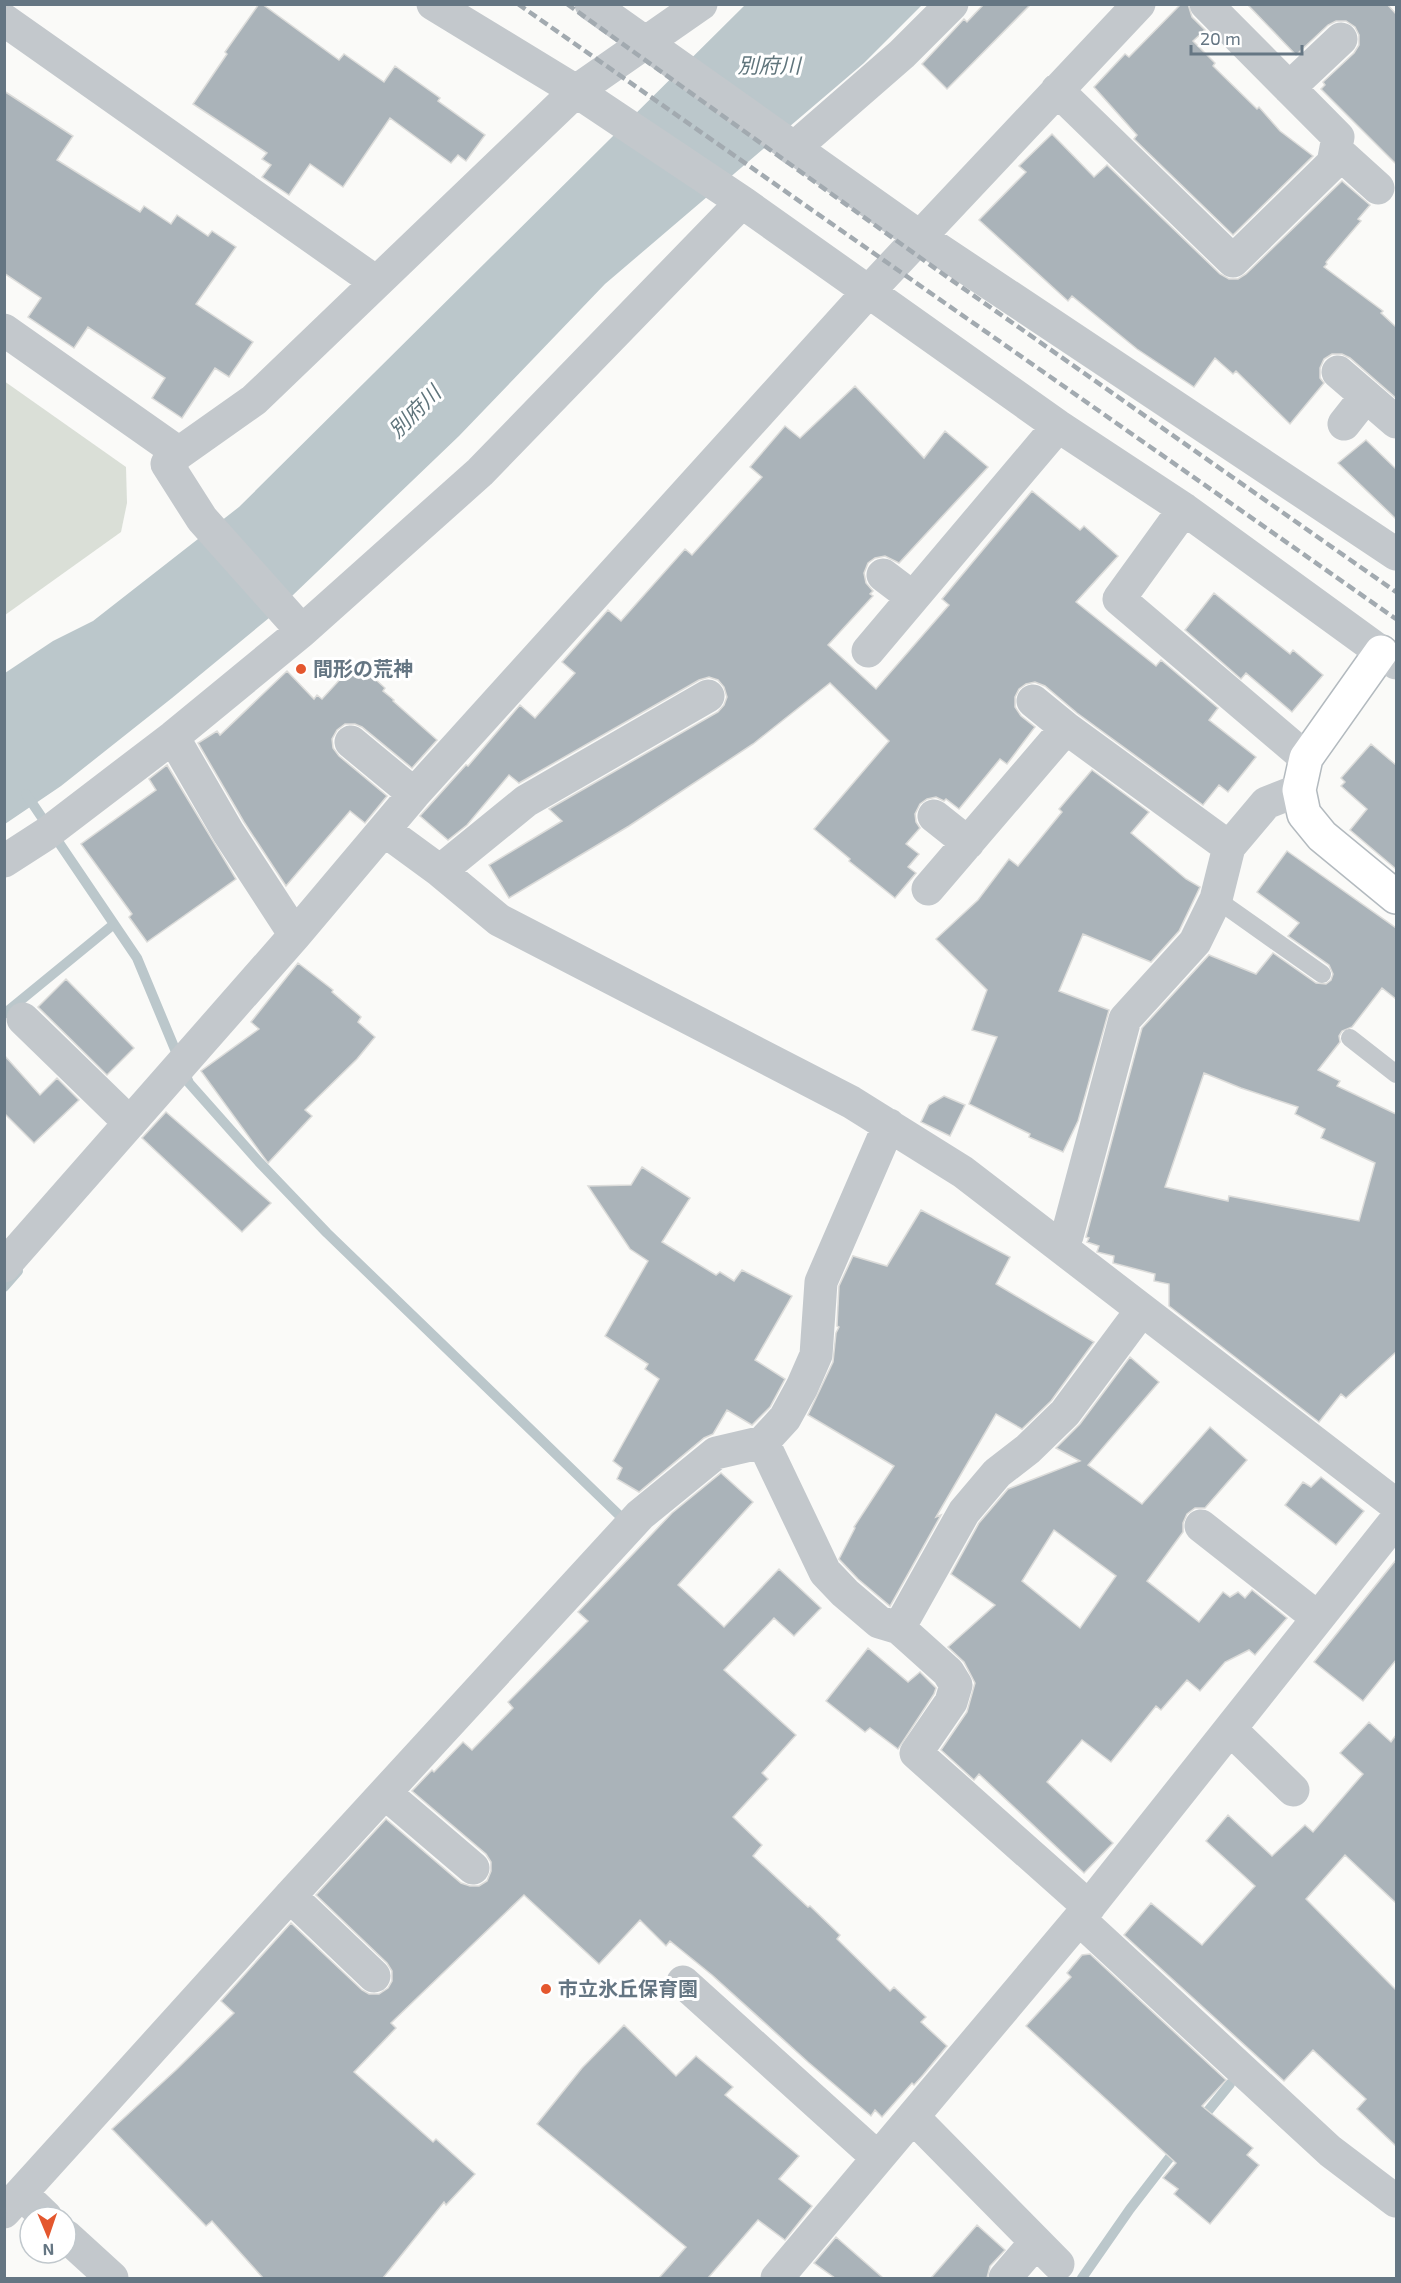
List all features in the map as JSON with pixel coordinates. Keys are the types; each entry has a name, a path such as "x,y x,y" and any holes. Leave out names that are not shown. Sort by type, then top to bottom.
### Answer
{"street":[{"path":"433,4 576,91 742,201 1058,426 1185,508 1392,649 1306,758 1299,790 1304,814 1322,836 1396,897"},
{"path":"591,4 920,237 1396,554"},
{"path":"302,630 202,519 168,464 179,453 254,400 576,91 657,51 701,4"},
{"path":"793,149 903,54 952,4"},
{"path":"4,1266 295,935 414,794 869,291 1139,4"},
{"path":"1057,90 1233,261 1333,164 1338,137 1206,4"},
{"path":"4,21 376,282"},
{"path":"1288,88 1341,39"},
{"path":"1336,150 1377,188"},
{"path":"4,861 56,826 173,737 302,630 480,472 742,201"},
{"path":"4,330 179,453"},
{"path":"1338,372 1396,422"},
{"path":"1344,424 1366,396"},
{"path":"868,651 1058,426"},
{"path":"1185,508 1119,599 1306,758"},
{"path":"883,576 912,597"},
{"path":"440,871 526,801 708,696"},
{"path":"1032,700 1066,729 1229,847"},
{"path":"928,889 1066,729"},
{"path":"173,737 228,832 295,935"},
{"path":"351,742 414,794"},
{"path":"1059,1245 1067,1236 1125,1019 1195,942 1216,899 1229,847 1266,803 1299,790"},
{"path":"934,816 968,843"},
{"path":"384,830 440,871 499,920 851,1102 963,1172 1396,1505"},
{"path":"22,1019 130,1123"},
{"path":"13,2203 290,1896 640,1515 716,1453 763,1442 785,1418 816,1355 821,1282 889,1125"},
{"path":"898,1628 964,1512 997,1473 1028,1449 1065,1413 1141,1311"},
{"path":"763,1442 825,1572 845,1593 879,1622 898,1628 948,1672 956,1685 951,1702 916,1753 1330,2151 1396,2201"},
{"path":"777,2278 1084,1913 1396,1520"},
{"path":"1201,1526 1318,1618"},
{"path":"1230,1729 1293,1790"},
{"path":"385,1793 473,1868"},
{"path":"290,1896 374,1976"},
{"path":"683,1982 878,2158"},
{"path":"913,2117 1047,2253 1005,2278"},
{"path":"78,2246 112,2278"}],"lane":[{"path":"1216,899 1322,974"},
{"path":"1350,1038 1396,1074"}],"shaded area":[{"path":"4,381 126,467 127,503 121,532 5,615"}],"water":[{"name":"別府川","path":"745,5 922,5 864,63 605,284 459,436 269,618 61,786 5,824 5,673 53,641 93,621 239,507"}],"building":[{"path":"259,4 339,60 344,54 384,82 395,66 440,98 438,101 485,135 466,161 458,155 451,163 390,118 343,187 310,164 289,195 262,177 271,165 262,159 267,153 193,104 227,54 225,52"},
{"path":"984,4 1031,4 947,89 922,64 964,19 967,22"},
{"path":"1181,4 1188,4 1192,17 1205,30 1193,41 1215,63 1213,66 1257,109 1259,107 1280,131 1313,156 1233,235 1134,139 1137,135 1094,87 1125,54 1129,57"},
{"path":"1247,4 1387,4 1396,14 1396,164 1321,89 1325,85 1323,82 1354,53 1359,45 1359,35 1355,27 1346,21 1336,21 1328,25 1296,55"},
{"path":"4,91 73,136 57,160 140,212 144,206 171,224 177,215 208,236 212,231 236,247 196,304 253,342 229,377 215,368 182,418 152,398 165,378 88,327 74,348 28,317 41,298 4,273"},
{"path":"1052,134 1094,177 1107,165 1220,274 1229,279 1238,279 1246,274 1342,181 1370,205 1358,219 1361,221 1324,267 1383,311 1381,313 1396,327 1396,398 1350,358 1342,354 1332,354 1324,359 1320,368 1320,378 1324,383 1290,424 1236,371 1233,374 1215,358 1194,387 1137,349 1072,296 1068,301 979,220 1026,172 1019,166"},
{"path":"855,386 924,458 945,431 988,467 899,563 885,556 875,558 868,563 864,573 866,583 873,591 870,594 873,596 828,645 876,689 949,605 942,599 1032,491 1080,530 1084,526 1118,556 1076,602 1156,666 1161,660 1218,708 1209,720 1256,757 1228,792 1219,785 1203,805 1077,713 1045,686 1035,682 1026,684 1019,689 1015,697 1015,707 1021,716 1035,727 1007,764 1000,759 959,809 946,799 944,801 936,797 920,804 915,814 920,828 906,844 919,854 908,867 916,873 895,898 814,829 889,741 830,683 753,744 629,826 509,898 489,865 562,821 549,809 718,712 727,697 724,687 718,680 709,677 699,680 519,783 509,775 467,825 448,840 420,816 466,765 468,766 520,705 535,718 575,673 562,662 608,610 621,621 685,549 692,555 762,477 750,467 785,426 800,438"},
{"path":"1366,440 1396,469 1396,519 1338,463"},
{"path":"1214,593 1290,654 1293,650 1323,675 1292,712 1246,673 1241,679 1185,630"},
{"path":"356,662 385,688 383,691 393,701 437,740 412,768 362,727 345,724 337,730 332,739 333,748 339,756 387,796 365,823 350,811 286,886 244,822 198,743 217,731 220,735 287,671 314,699 317,695 322,699"},
{"path":"1371,744 1396,765 1396,869 1350,830 1367,809 1341,786 1345,782 1341,778"},
{"path":"167,765 236,879 147,942 129,917 132,914 81,844 156,790 149,779"},
{"path":"1092,770 1149,812 1131,833 1186,879 1200,887 1179,931 1151,962 1083,934 1059,991 1109,1010 1078,1121 1063,1152 1029,1137 1030,1134 969,1104 997,1037 972,1030 987,990 936,939 978,900 1009,859 1018,866 1062,812 1059,809"},
{"path":"1287,851 1396,928 1396,999 1382,988 1352,1027 1342,1031 1339,1036 1340,1042 1318,1070 1340,1081 1337,1086 1396,1114 1396,1352 1346,1398 1341,1394 1319,1422 1169,1306 1169,1284 1154,1281 1155,1274 1113,1263 1114,1256 1097,1252 1099,1246 1087,1242 1089,1238 1086,1237 1142,1028 1209,955 1256,974 1273,953 1316,983 1326,984 1331,980 1333,974 1329,965 1288,936 1299,923 1257,892","holes":["1204,1073 1298,1107 1295,1114 1325,1129 1321,1138 1375,1163 1359,1221 1229,1196 1228,1201 1165,1187"]},
{"path":"298,963 333,990 332,992 361,1017 358,1022 375,1037 357,1059 305,1110 312,1116 268,1163 201,1071 259,1029 251,1022"},
{"path":"66,979 134,1048 107,1075 38,1007"},
{"path":"4,1055 40,1095 57,1078 79,1100 34,1143 4,1113"},
{"path":"944,1096 965,1105 950,1136 921,1122 929,1105"},
{"path":"166,1112 271,1203 242,1232 142,1138"},
{"path":"642,1167 690,1198 662,1242 716,1275 720,1272 734,1281 742,1270 792,1296 755,1360 785,1379 770,1407 752,1425 727,1410 713,1434 704,1438 639,1492 617,1479 622,1468 613,1461 659,1379 645,1369 648,1364 605,1336 648,1261 630,1249 588,1186 631,1185"},
{"path":"921,1210 1010,1257 996,1284 1094,1342 1051,1401 1022,1429 996,1414 936,1517 941,1515 890,1606 858,1579 839,1559 854,1527 894,1466 808,1415 833,1362 836,1333 839,1327 837,1326 839,1286 853,1256 887,1266"},
{"path":"1130,1357 1159,1382 1088,1465 1142,1504 1210,1427 1247,1460 1205,1508 1195,1508 1187,1514 1183,1523 1183,1532 1147,1581 1199,1622 1223,1592 1230,1597 1238,1592 1245,1598 1252,1590 1287,1618 1255,1655 1249,1650 1225,1662 1200,1691 1187,1680 1161,1710 1156,1706 1111,1762 1082,1740 1047,1782 1113,1843 1084,1873 979,1774 974,1780 941,1750 967,1712 975,1683 964,1662 948,1647 995,1605 951,1574 979,1523 1008,1489 1080,1461 1056,1448 1080,1424","holes":["1054,1530 1116,1576 1080,1628 1022,1581"]},
{"path":"721,1473 753,1502 678,1585 724,1627 779,1569 821,1608 794,1636 774,1618 724,1670 796,1735 762,1773 768,1779 733,1817 762,1845 753,1856 840,1935 837,1939 890,1991 894,1987 926,2017 921,2022 947,2046 914,2085 912,2083 882,2117 875,2110 871,2116 712,1975 670,1941 666,1946 640,1920 599,1964 524,1895 391,2023 396,2028 354,2072 433,2142 436,2139 475,2174 446,2205 444,2202 383,2278 263,2278 212,2221 206,2226 112,2129 234,2013 221,2001 291,1923 362,1990 369,1994 379,1994 388,1988 392,1981 392,1971 387,1963 316,1895 386,1819 461,1883 479,1886 487,1881 491,1871 491,1862 486,1854 412,1791 463,1742 472,1750 513,1708 508,1702 588,1621 578,1612 672,1513"},
{"path":"1321,1477 1364,1511 1336,1545 1285,1505 1303,1482 1311,1487"},
{"path":"1396,1560 1396,1660 1363,1701 1314,1662"},
{"path":"868,1648 908,1682 920,1672 936,1688 898,1749 870,1728 865,1732 826,1701"},
{"path":"1369,1722 1391,1742 1396,1735 1396,1903 1345,1855 1306,1899 1396,1990 1396,2146 1357,2109 1366,2099 1313,2050 1284,2081 1124,1935 1151,1903 1202,1945 1255,1886 1206,1841 1228,1815 1272,1856 1305,1825 1313,1832 1363,1774 1340,1753"},
{"path":"1090,1954 1226,2080 1202,2106 1253,2148 1247,2155 1259,2165 1210,2224 1174,2194 1178,2189 1163,2178 1176,2163 1026,2026 1071,1977 1067,1973 1082,1955"},
{"path":"624,2025 676,2076 696,2056 733,2087 725,2095 799,2156 779,2179 812,2206 785,2240 758,2220 708,2278 659,2278 686,2247 537,2124 582,2068"},
{"path":"977,2225 1005,2250 990,2266 987,2278 931,2278"},
{"path":"836,2237 883,2278 835,2278 814,2263"}],"waterway":[{"path":"26,794 137,958 189,1083 259,1162 327,1233 620,1516"},
{"path":"4,1014 114,924"},
{"path":"4,1287 18,1271"},
{"path":"1199,2122 1230,2084"},
{"path":"1082,2278 1130,2209 1177,2148"}],"railway":[{"path":"518,4 1396,619"},
{"path":"567,4 950,279 1396,592"}],"place":[{"name":"間形の荒神","path":"301,669"},
{"name":"市立氷丘保育園","path":"546,1989"}]}
